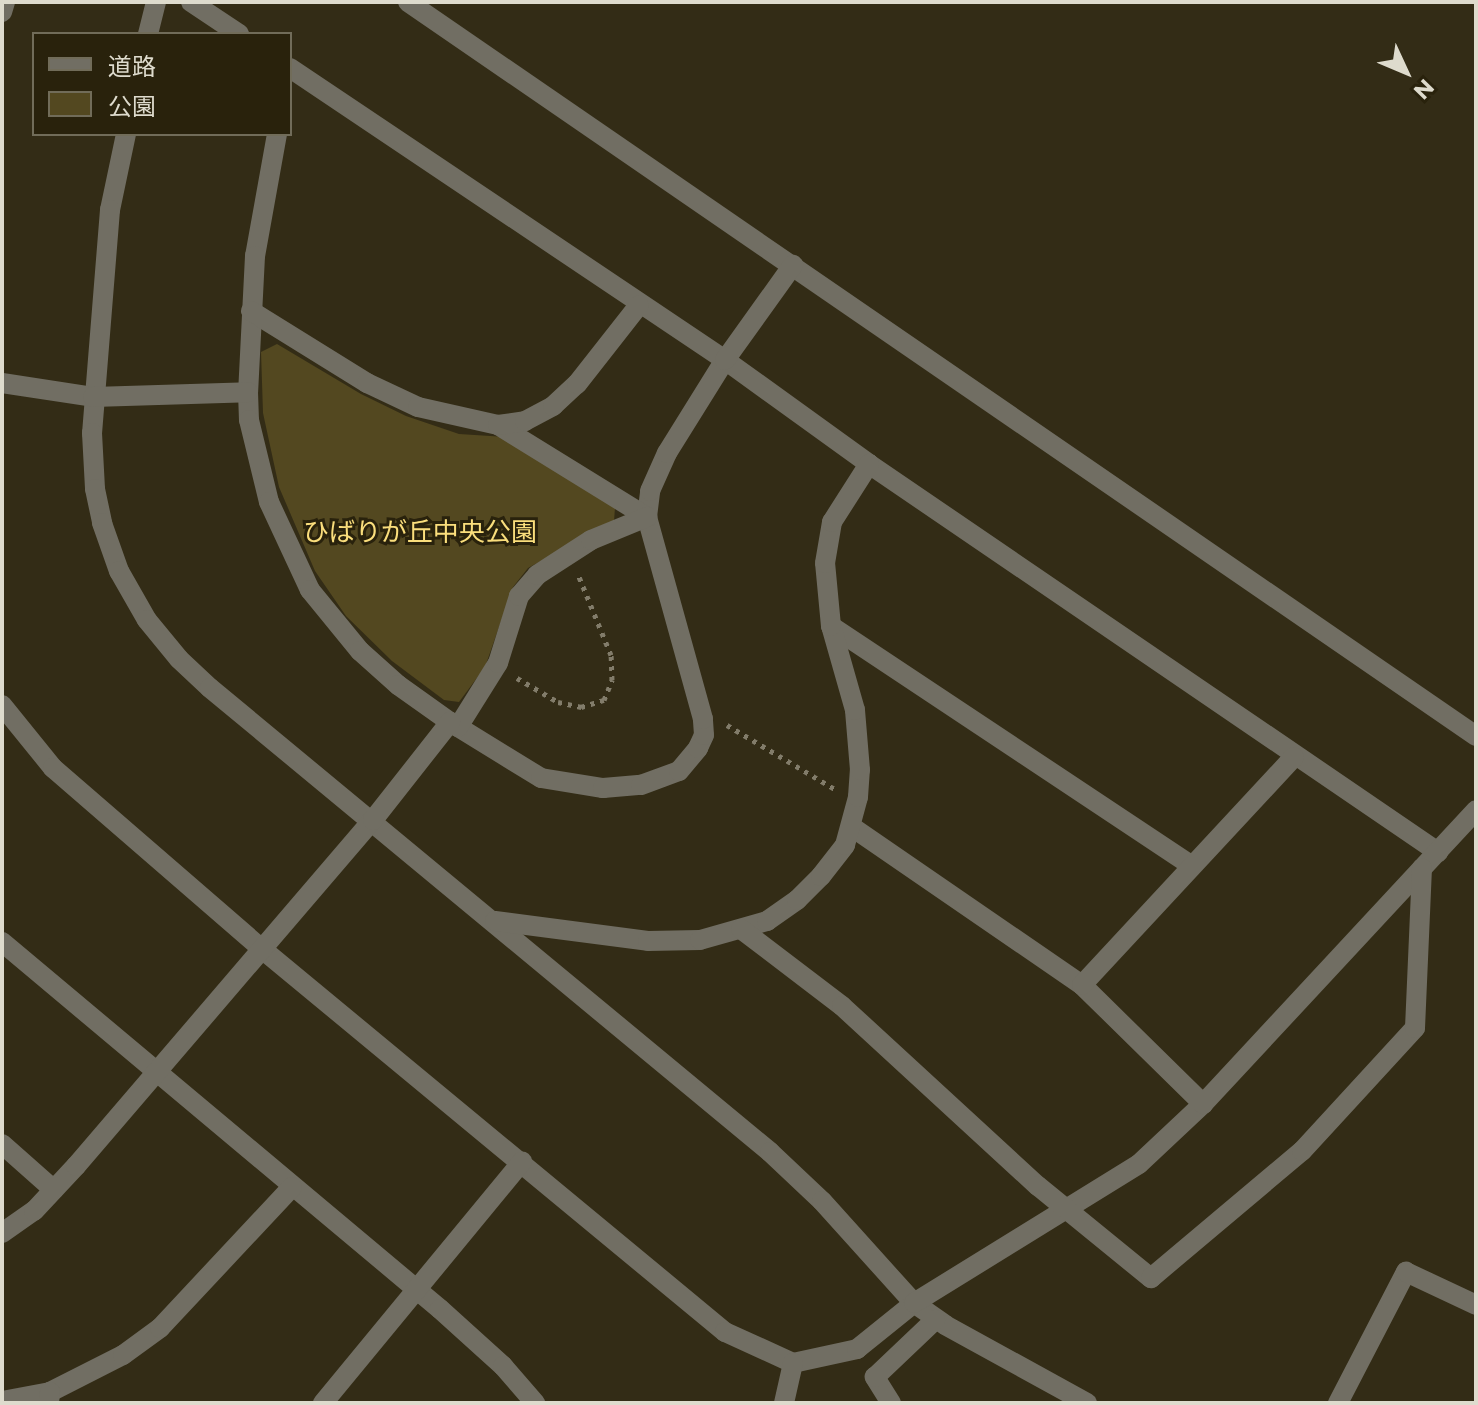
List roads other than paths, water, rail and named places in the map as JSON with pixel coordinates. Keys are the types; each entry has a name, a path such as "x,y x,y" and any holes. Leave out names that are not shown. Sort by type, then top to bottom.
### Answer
{"street":[{"path":"2,12 5,2"},
{"path":"148,32 156,2"},
{"path":"191,2 236,32"},
{"path":"408,2 1476,736"},
{"path":"292,74 725,360 869,464 1294,757 1438,852"},
{"path":"126,136 110,210 93,397 95,489 102,523 119,571 147,620 179,659 210,688 495,921 770,1152 822,1201 914,1303 935,1320 1087,1403"},
{"path":"277,136 255,256 248,392 249,420 269,502 310,590 360,651 398,685 541,778 583,786 641,785 679,771 698,748 704,735 703,719 647,517 650,491 667,453 725,360 793,265"},
{"path":"498,425 525,421 553,406 577,384 639,305"},
{"path":"251,311 367,383 418,407 498,425 647,517"},
{"path":"2,383 93,397 248,392"},
{"path":"495,921 648,941 700,940 767,921 797,900 845,845 857,802 860,770 855,710 831,626 825,563 832,522 869,464"},
{"path":"2,1233 34,1211 54,1190 454,724 498,663 519,596 537,575 591,540 647,517"},
{"path":"831,626 1191,865"},
{"path":"2,705 53,768 262,949 725,1332 793,1363 857,1349 914,1303 1068,1211 1139,1164 1203,1104 1476,810"},
{"path":"1082,985 1294,757"},
{"path":"852,827 1082,985 1203,1104"},
{"path":"741,929 842,1006 1068,1211 1151,1278 1302,1151 1415,1028 1422,868"},
{"path":"2,942 417,1291 503,1366 535,1403"},
{"path":"2,1144 54,1190"},
{"path":"323,1403 522,1162"},
{"path":"2,1401 50,1397 123,1355 160,1328 292,1187"},
{"path":"1338,1403 1406,1272 1476,1305"},
{"path":"891,1403 875,1377 935,1320"},
{"path":"784,1403 793,1363"}],"park label":[{"name":"ひばりが丘中央公園","path":"420,533"}]}
